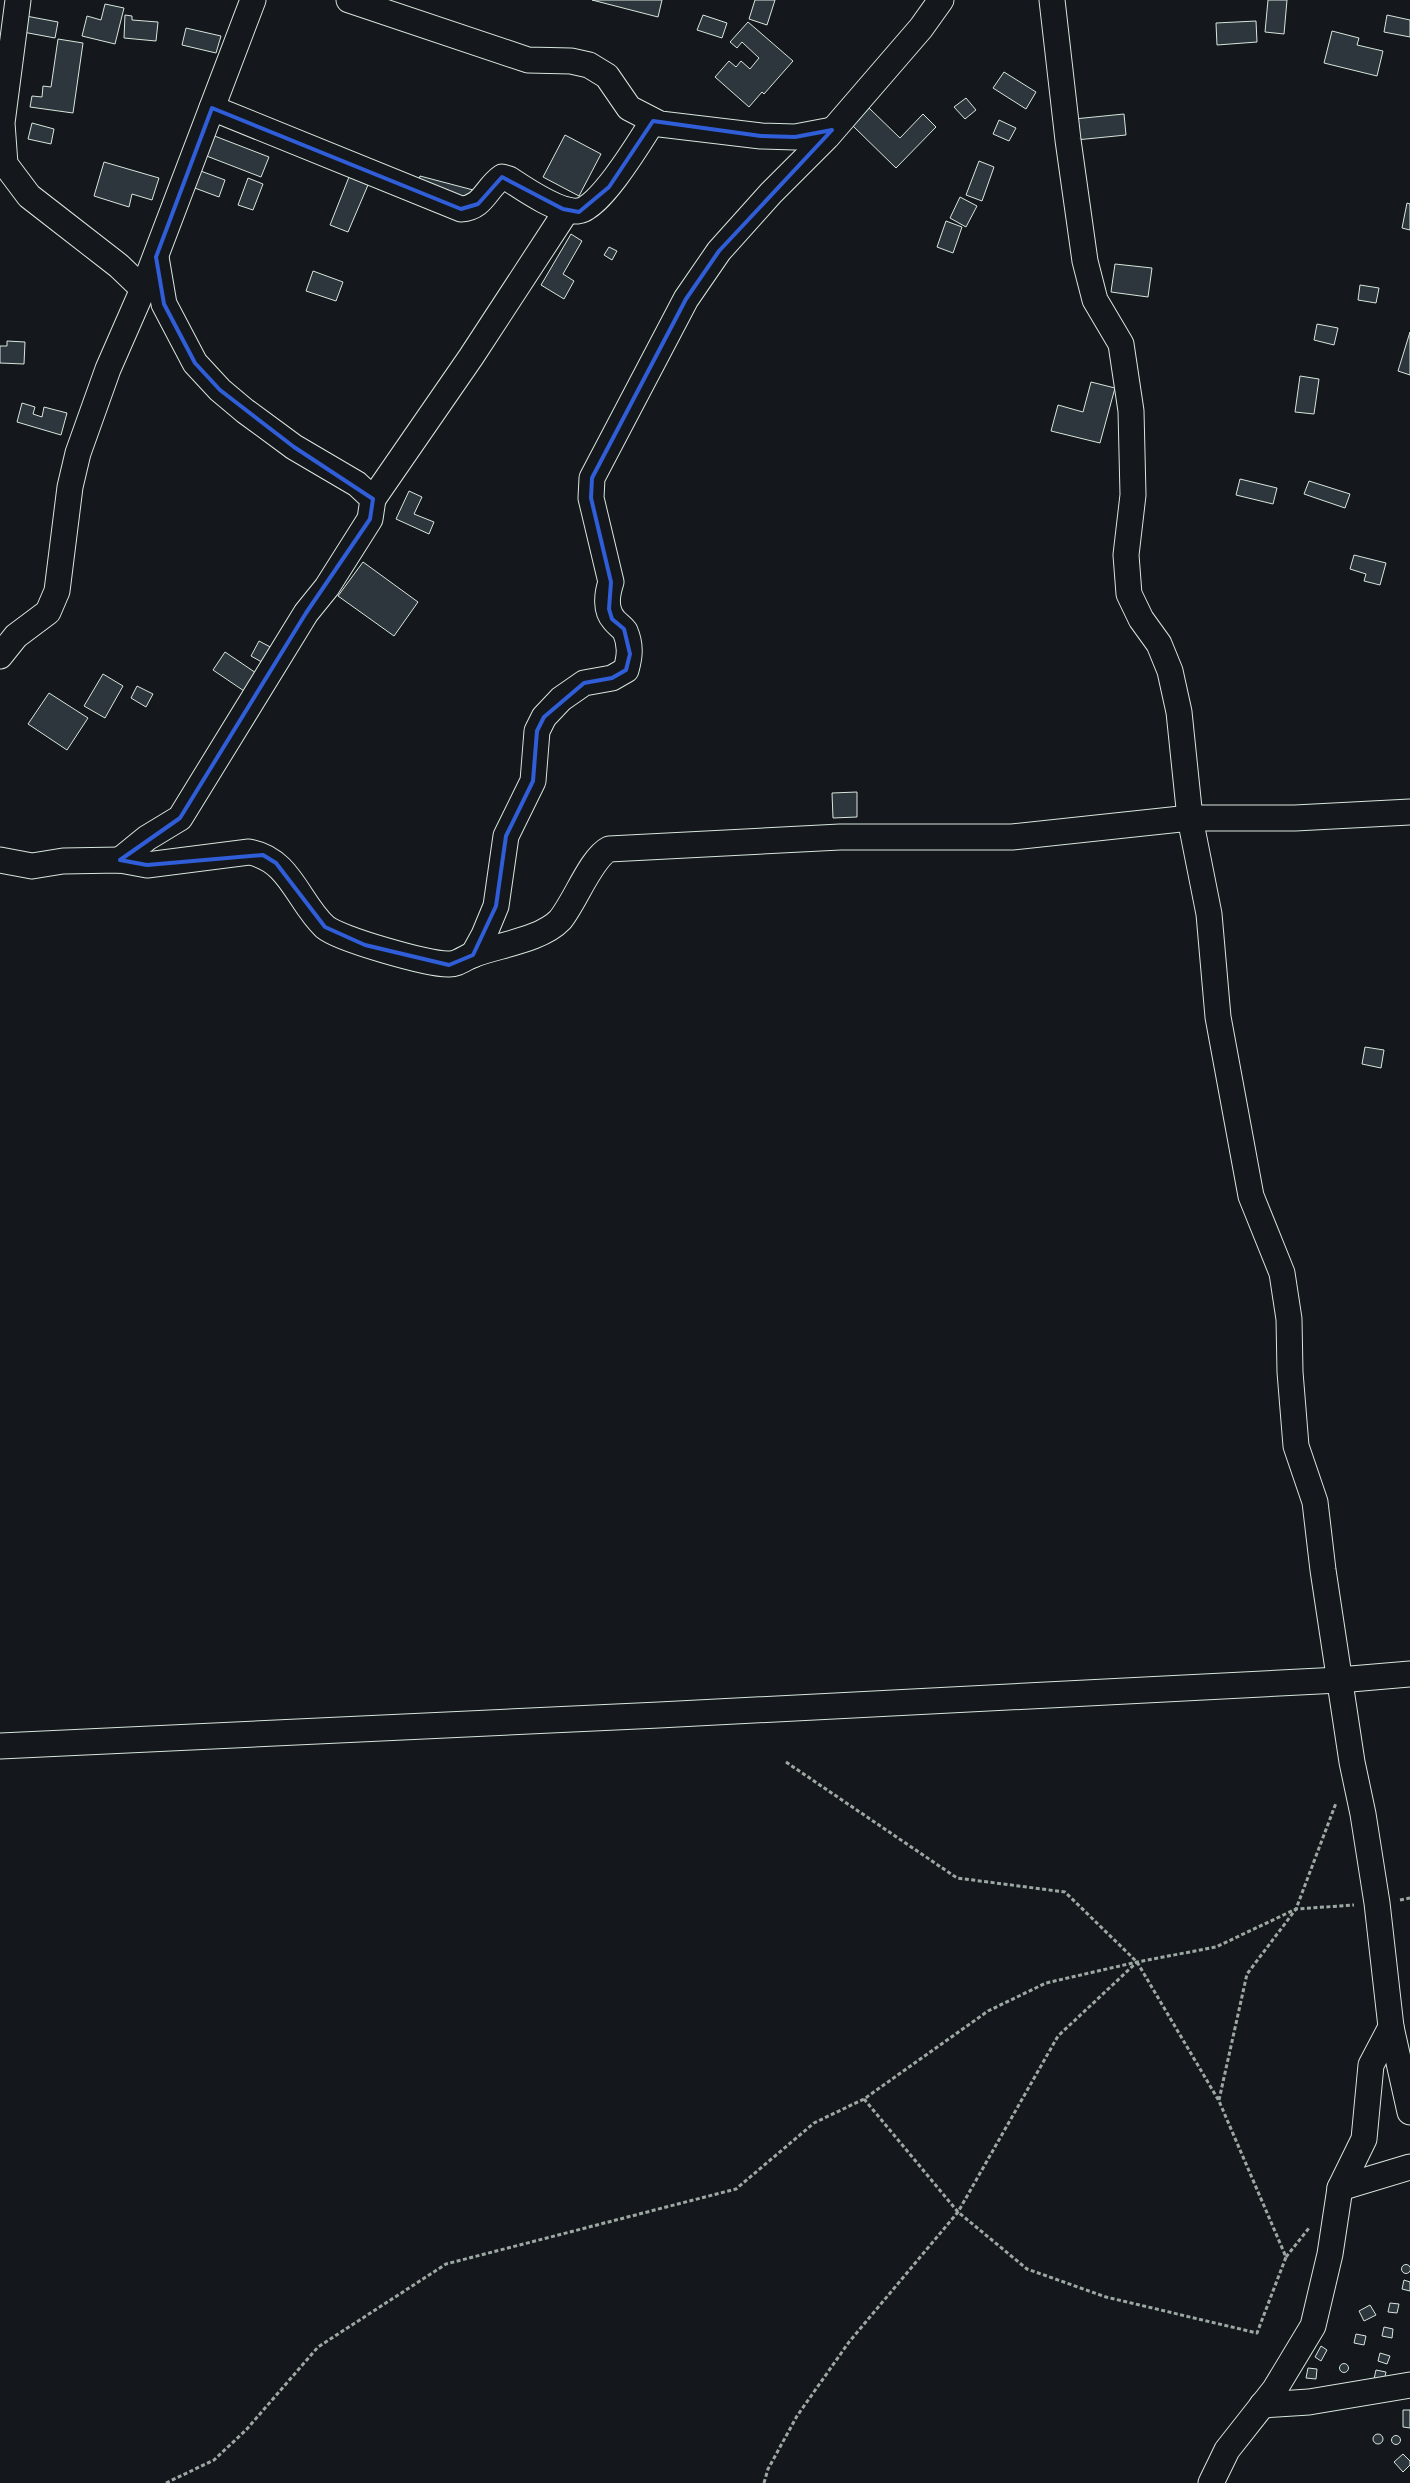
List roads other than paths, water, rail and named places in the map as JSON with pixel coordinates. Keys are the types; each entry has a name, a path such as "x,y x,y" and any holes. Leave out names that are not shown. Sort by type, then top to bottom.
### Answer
{"street":[{"path":"18,0 2,123 2,144 5,164 29,196 119,266 143,289"},
{"path":"0,656 16,636 48,612 58,591 70,487 78,453 108,369 156,257 253,0"},
{"path":"349,0 528,60 571,60 589,65 607,76 629,108 660,124 761,136 795,137 832,130"},
{"path":"473,955 496,906 506,836 533,781 537,731 544,717 561,699 584,683 612,678 626,670 630,654 624,629 612,619 609,609 607,595 611,582 591,498 592,478 692,291 719,251 832,130 921,28 940,0"},
{"path":"1052,0 1068,140 1085,261 1095,300 1121,344 1132,411 1133,495 1126,555 1129,594 1141,619 1159,644 1170,671 1178,712 1190,818 1209,914 1218,1017 1250,1196 1282,1273 1289,1319 1290,1372 1296,1446 1315,1502 1339,1680 1377,1903 1391,2027 1410,2112"},
{"path":"212,108 460,209 471,209 478,204 494,182 502,177 509,178 566,210 579,212 592,204 608,187 653,121"},
{"path":"120,860 148,838 180,818 306,613 327,587 370,518 373,499 471,357 566,210"},
{"path":"156,257 164,304 195,363 220,390 245,411 294,447 357,484 373,499"},
{"path":"0,860 32,866 63,861 120,860 147,865 249,852 263,855 276,864 326,927 364,945 449,965 473,955 535,935 558,921 578,894 597,858 609,849 840,837 1012,837 1190,818 1295,818 1410,812"},
{"path":"0,1746 650,1716 1339,1680 1410,1674"},
{"path":"1211,2483 1226,2450 1275,2389 1313,2326 1330,2254 1340,2188 1364,2139 1372,2065 1391,2027"},
{"path":"1340,2188 1410,2167"},
{"path":"1262,2405 1310,2402 1410,2385"}]}
